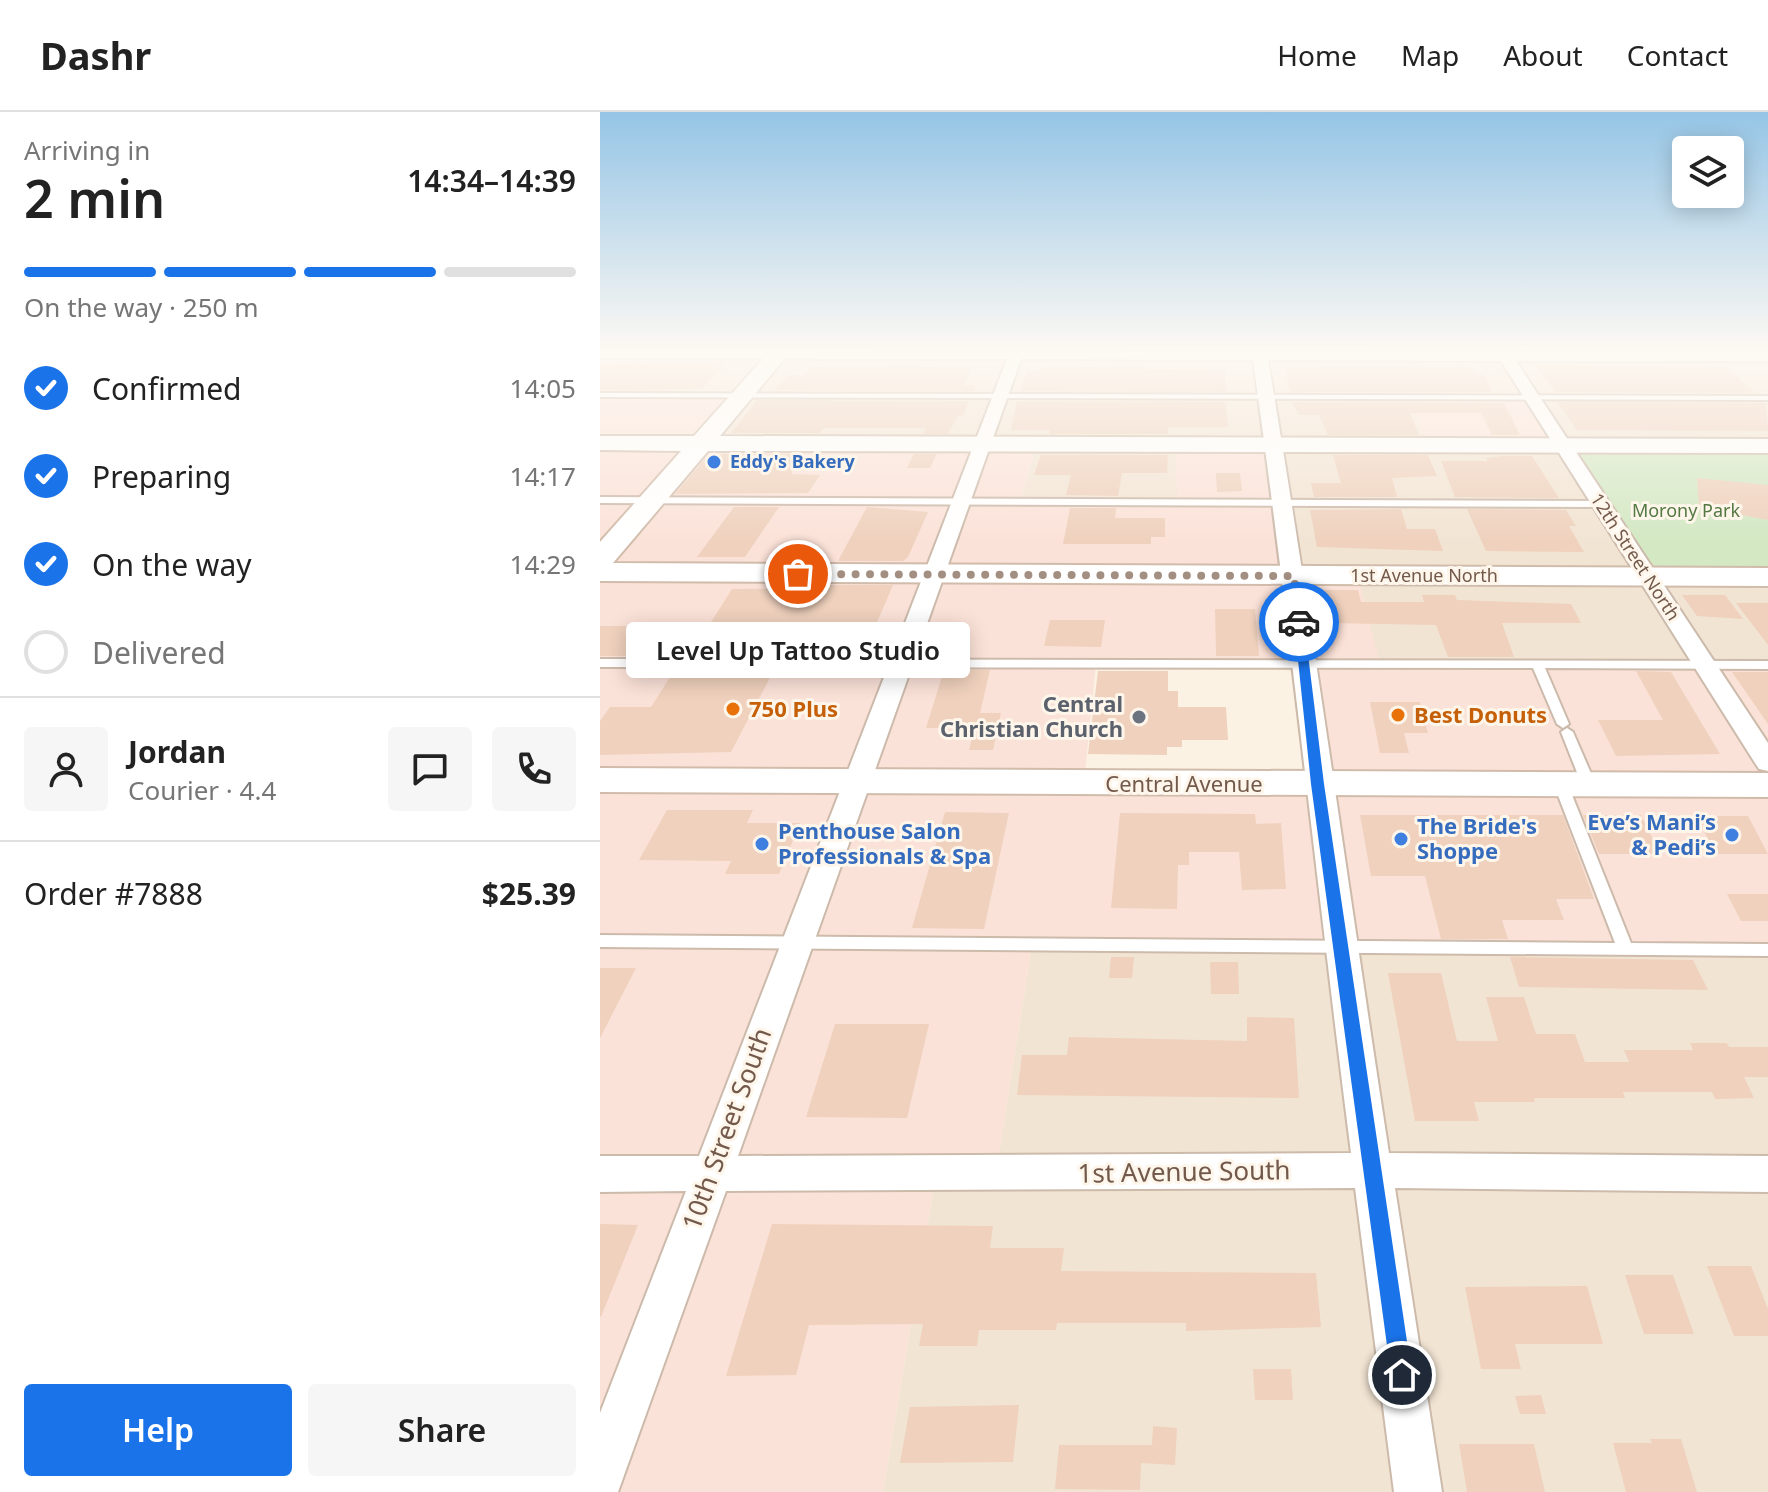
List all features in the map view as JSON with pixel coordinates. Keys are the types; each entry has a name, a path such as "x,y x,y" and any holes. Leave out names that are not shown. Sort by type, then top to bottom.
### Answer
{"main road":[{"path":"600,560 724,415"},
{"path":"600,443 1768,446"},
{"name":"1st Avenue North","path":"600,572 1768,577"},
{"name":"Central Avenue","path":"600,780 1768,785"}],"street":[{"name":"10th Street South","path":"600,1476 709,1176 995,415"},
{"path":"1269,415 1294,576 1318,784 1418,1492"},
{"name":"12th Street North","path":"1543,415 1768,763"},
{"name":"1st Avenue South","path":"600,1174 709,1176 1373,1170 1768,1174"}],"lane":[{"path":"600,500 1602,504"},
{"path":"600,663 1768,665"},
{"path":"1537,664 1565,728 1575,785 1626,950"},
{"path":"600,941 1768,950"}],"shaded area":[{"path":"600,415 724,415 700,443 1036,445 1020,501 1177,502 1176,445 1273,446 1294,575 1358,576 1380,664 1768,665 1768,950 1032,945 996,1173 936,1174 883,1492 600,1492","holes":["1096,663 1303,663 1318,783 1084,783"]},
{"path":"641,415 1768,415 1768,665 1380,664 1294,576 1177,502 1020,502 1036,446 699,444"},
{"path":"1416,415 1543,415 1562,446 1428,446"},
{"path":"1032,945 1768,950 1768,1492 883,1492 936,1174 996,1173"}],"green space":[{"name":"Morony Park","path":"1562,446 1768,446 1768,577 1646,576"}],"building":[{"path":"745,415 963,415 958,416 948,434 923,434 926,428 824,428 820,433 731,433"},
{"path":"1014,415 1227,415 1228,427 1168,427 1168,434 1049,434 1050,430 1011,430"},
{"path":"1319,415 1411,415 1419,435 1328,435"},
{"path":"1482,415 1510,415 1520,435 1492,435"},
{"path":"1567,415 1767,415 1768,431 1577,430"},
{"path":"709,454 805,454 791,474 820,475 808,493 675,494"},
{"path":"914,454 937,454 930,468 907,468"},
{"path":"1041,455 1168,455 1167,473 1122,473 1118,496 1066,495 1071,475 1034,475"},
{"path":"1333,455 1428,455 1437,476 1392,478 1397,497 1314,497 1311,483 1341,483"},
{"path":"1532,456 1559,498 1455,497 1441,461 1488,461 1486,458"},
{"path":"1216,473 1240,473 1242,491 1217,492"},
{"path":"1697,478 1768,485 1768,520 1699,507"},
{"path":"734,507 779,507 745,557 697,557"},
{"path":"867,507 928,512 908,557 903,561 838,561"},
{"path":"1070,508 1116,508 1115,518 1165,518 1165,537 1151,537 1151,544 1063,544"},
{"path":"1401,509 1407,529 1435,529 1443,551 1317,547 1310,510"},
{"path":"1467,509 1566,510 1576,526 1569,526 1584,552 1486,551"},
{"path":"826,585 893,585 867,646 822,646 819,651 784,651 781,656 736,656 756,622 711,622 732,589 824,588"},
{"path":"1320,590 1358,590 1361,602 1424,602 1422,595 1455,595 1457,600 1571,604 1581,623 1502,623 1514,657 1448,657 1436,625 1327,623"},
{"path":"1682,595 1725,595 1743,619 1697,616"},
{"path":"1736,603 1768,603 1768,645"},
{"path":"1215,609 1255,609 1259,656 1216,656"},
{"path":"1050,620 1105,620 1101,647 1044,646"},
{"path":"600,626 659,626 638,656 600,656"},
{"path":"728,670 774,670 731,752 600,755 600,721 610,707 651,707 672,674 726,674"},
{"path":"944,670 990,670 980,713 1001,713 993,750 969,750 975,728 926,728"},
{"path":"1098,671 1168,671 1168,691 1178,691 1178,707 1226,707 1228,740 1182,740 1182,747 1167,747 1167,755 1088,754"},
{"path":"1636,671 1671,672 1720,754 1616,756 1598,720 1663,720"},
{"path":"1732,672 1768,672 1768,724"},
{"path":"1370,702 1420,702 1428,733 1404,733 1409,753 1380,753"},
{"path":"667,810 753,810 747,823 800,823 779,874 725,874 731,861 639,860"},
{"path":"945,812 1009,813 984,929 912,928"},
{"path":"1120,813 1255,814 1256,824 1281,823 1286,889 1242,890 1239,852 1189,852 1189,865 1178,865 1177,909 1111,908"},
{"path":"1360,815 1563,815 1594,899 1556,899 1564,920 1502,920 1508,939 1441,939 1425,876 1371,876"},
{"path":"1583,815 1641,815 1660,854 1599,854"},
{"path":"1696,816 1748,816 1768,854 1716,854"},
{"path":"1727,894 1768,894 1768,921 1741,921"},
{"path":"1111,957 1134,957 1132,978 1109,978"},
{"path":"1510,957 1693,960 1708,990 1519,987"},
{"path":"1210,962 1238,962 1239,994 1211,994"},
{"path":"600,968 636,968 600,1038"},
{"path":"1388,973 1441,973 1457,1041 1498,1041 1486,997 1524,997 1536,1034 1575,1034 1585,1062 1629,1062 1624,1050 1693,1050 1690,1043 1727,1043 1729,1047 1768,1047 1768,1077 1744,1077 1754,1098 1715,1099 1712,1092 1623,1092 1625,1098 1534,1098 1535,1102 1474,1102 1479,1121 1415,1121"},
{"path":"1247,1017 1294,1018 1299,1098 1017,1095 1022,1055 1067,1055 1069,1037 1247,1041"},
{"path":"835,1024 929,1024 907,1118 806,1117"},
{"path":"600,1224 638,1225 601,1317 600,1316"},
{"path":"772,1224 993,1226 990,1248 1064,1248 1061,1271 1316,1273 1321,1327 1186,1331 1186,1323 1057,1323 1056,1330 979,1330 977,1346 919,1346 923,1324 809,1325 796,1375 726,1376"},
{"path":"1707,1266 1751,1266 1768,1309 1768,1336 1734,1336"},
{"path":"1625,1275 1673,1275 1694,1334 1644,1334"},
{"path":"1587,1286 1603,1344 1515,1344 1521,1369 1481,1369 1465,1287"},
{"path":"1253,1369 1291,1369 1293,1400 1255,1400"},
{"path":"1541,1395 1546,1414 1520,1414 1515,1396"},
{"path":"1019,1405 1013,1462 900,1463 910,1407"},
{"path":"1153,1426 1177,1428 1175,1465 1141,1463 1140,1490 1055,1489 1059,1445 1152,1445"},
{"path":"1650,1439 1681,1439 1697,1492 1626,1492 1613,1443 1652,1443"},
{"path":"1459,1444 1534,1444 1545,1492 1467,1492"}],"way so far":[{"path":"798,574 1294,576 1299,622"}],"place":[{"name":"Eddy's Bakery","path":"714,462"},
{"name":"Level Up Tattoo Studio","path":"798,574"},
{"name":"750 Plus","path":"733,709"},
{"name":"Best Donuts","path":"1398,715"},
{"name":"Central Christian Church","path":"1139,717"},
{"name":"Eve’s Mani’s & Pedi’s","path":"1732,835"},
{"name":"The Bride's Shoppe","path":"1401,839"},
{"name":"Penthouse Salon Professionals & Spa","path":"762,844"}],"route":[{"path":"1299,622 1318,784 1402,1375"}]}
